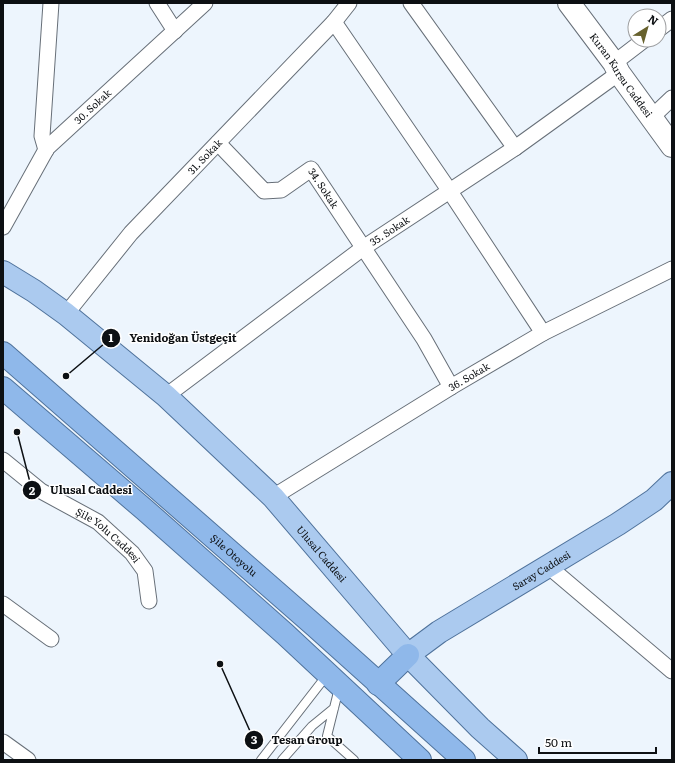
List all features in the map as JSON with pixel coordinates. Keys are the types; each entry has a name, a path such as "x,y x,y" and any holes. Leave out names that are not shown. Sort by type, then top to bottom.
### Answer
{"highway":[{"name":"Şile Otoyolu","path":"3,352 286,600 464,760"},
{"path":"3,388 151,515 334,680 420,760"},
{"path":"378,684 408,655"}],"main road":[{"name":"Kuran Kursu Caddesi","path":"569,3 672,146"},
{"name":"Ulusal Caddesi","path":"3,272 34,291 66,314 166,396 273,496 408,655 480,728 516,760"},
{"name":"Saray Caddesi","path":"408,655 439,632 618,524 654,500 672,484"}],"street":[{"path":"46,150 42,136 51,3"},
{"path":"157,3 175,31"},
{"name":"30. Sokak","path":"3,227 46,150 205,3"},
{"name":"31. Sokak","path":"66,314 131,233 334,22 349,3"},
{"path":"410,3 515,148"},
{"path":"334,22 449,190 543,333"},
{"name":"35. Sokak","path":"166,396 363,248 515,148 616,68 636,48"},
{"path":"652,117 672,98"},
{"name":"34. Sokak","path":"218,143 264,192 281,190 310,169 363,248"},
{"path":"363,248 424,340 451,387"},
{"name":"36. Sokak","path":"273,496 451,387 543,333 672,269"},
{"name":"Şile Yolu Caddesi","path":"3,460 41,491 98,522 132,553 145,571 149,601"},
{"path":"548,566 672,671"},
{"path":"3,604 51,639"},
{"path":"3,742 28,760"}],"lane":[{"path":"334,680 334,708 327,736 354,760"},
{"path":"261,760 334,680"},
{"path":"282,760 312,726 334,708"}],"place":[{"name":"Yenidoğan Üstgeçit","path":"66,376"},
{"name":"Ulusal Caddesi","path":"17,432"},
{"name":"Tesan Group","path":"220,664"}]}
